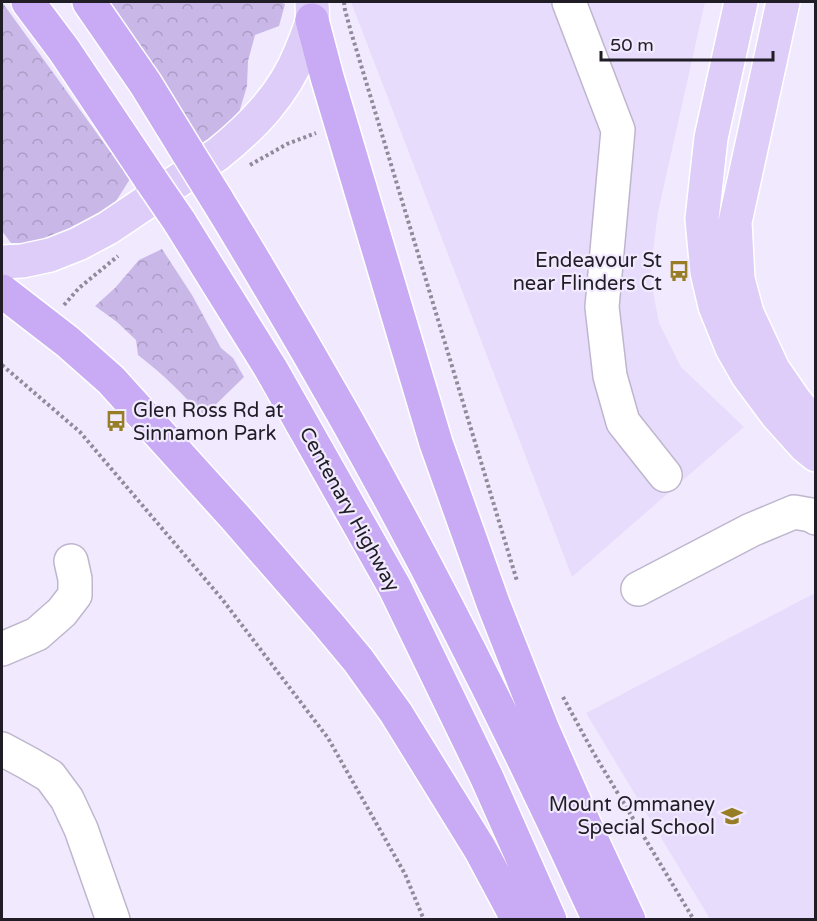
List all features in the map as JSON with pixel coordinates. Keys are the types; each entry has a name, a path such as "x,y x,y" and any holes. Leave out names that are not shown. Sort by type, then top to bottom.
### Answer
{"highway":[{"name":"Centenary Highway","path":"28,2 64,50 152,180 271,369 395,588 487,778 550,920"},
{"name":"Centenary Highway","path":"89,2 145,83 317,368 468,648 532,776 599,920"},
{"path":"312,10 330,87 444,464 510,649 543,730 629,920"},
{"path":"2,291 68,342 111,380 234,516 358,660 396,713 480,849 518,920"}],"main road":[{"path":"741,2 711,138 702,219 707,272 715,306 732,348 748,376 777,415 816,455"},
{"path":"783,2 735,222 738,279 747,313 773,369 795,401 816,424"},
{"path":"2,262 22,261 50,255 78,244 108,228 218,154 250,126 278,95 298,60 312,10"}],"street":[{"path":"569,2 618,130 602,307 610,376 623,422 665,475"},
{"path":"638,589 750,530 794,512 811,514 816,518"},
{"path":"2,649 37,634 62,612 84,597 75,579 71,561"},
{"path":"2,749 50,776 67,799 81,829 113,920"}],"path":[{"path":"344,2 351,32 517,582"},
{"path":"2,365 80,432 222,599 328,738 405,874 424,920"},
{"path":"561,693 593,752 694,920"}],"shaded area":[{"path":"351,2 705,2 658,212 650,276 659,323 681,367 744,427 572,577"},
{"name":"Mount Ommaney Special School","path":"815,593 815,919 710,919 586,713"}],"green space":[{"path":"2,2 130,179 111,209 89,222 29,244 11,243 2,231"},
{"path":"101,2 280,2 285,4 279,26 255,35 248,61 247,86 238,116 206,150"},
{"path":"162,249 192,295 221,348 233,358 244,377 203,417 172,384 138,355 136,340 95,306 115,288 139,260"}],"place":[{"name":"Endeavour St near Flinders Ct","path":"679,271"},
{"name":"Glen Ross Rd at Sinnamon Park","path":"116,421"},
{"name":"Mount Ommaney Special School","path":"732,816"}]}
